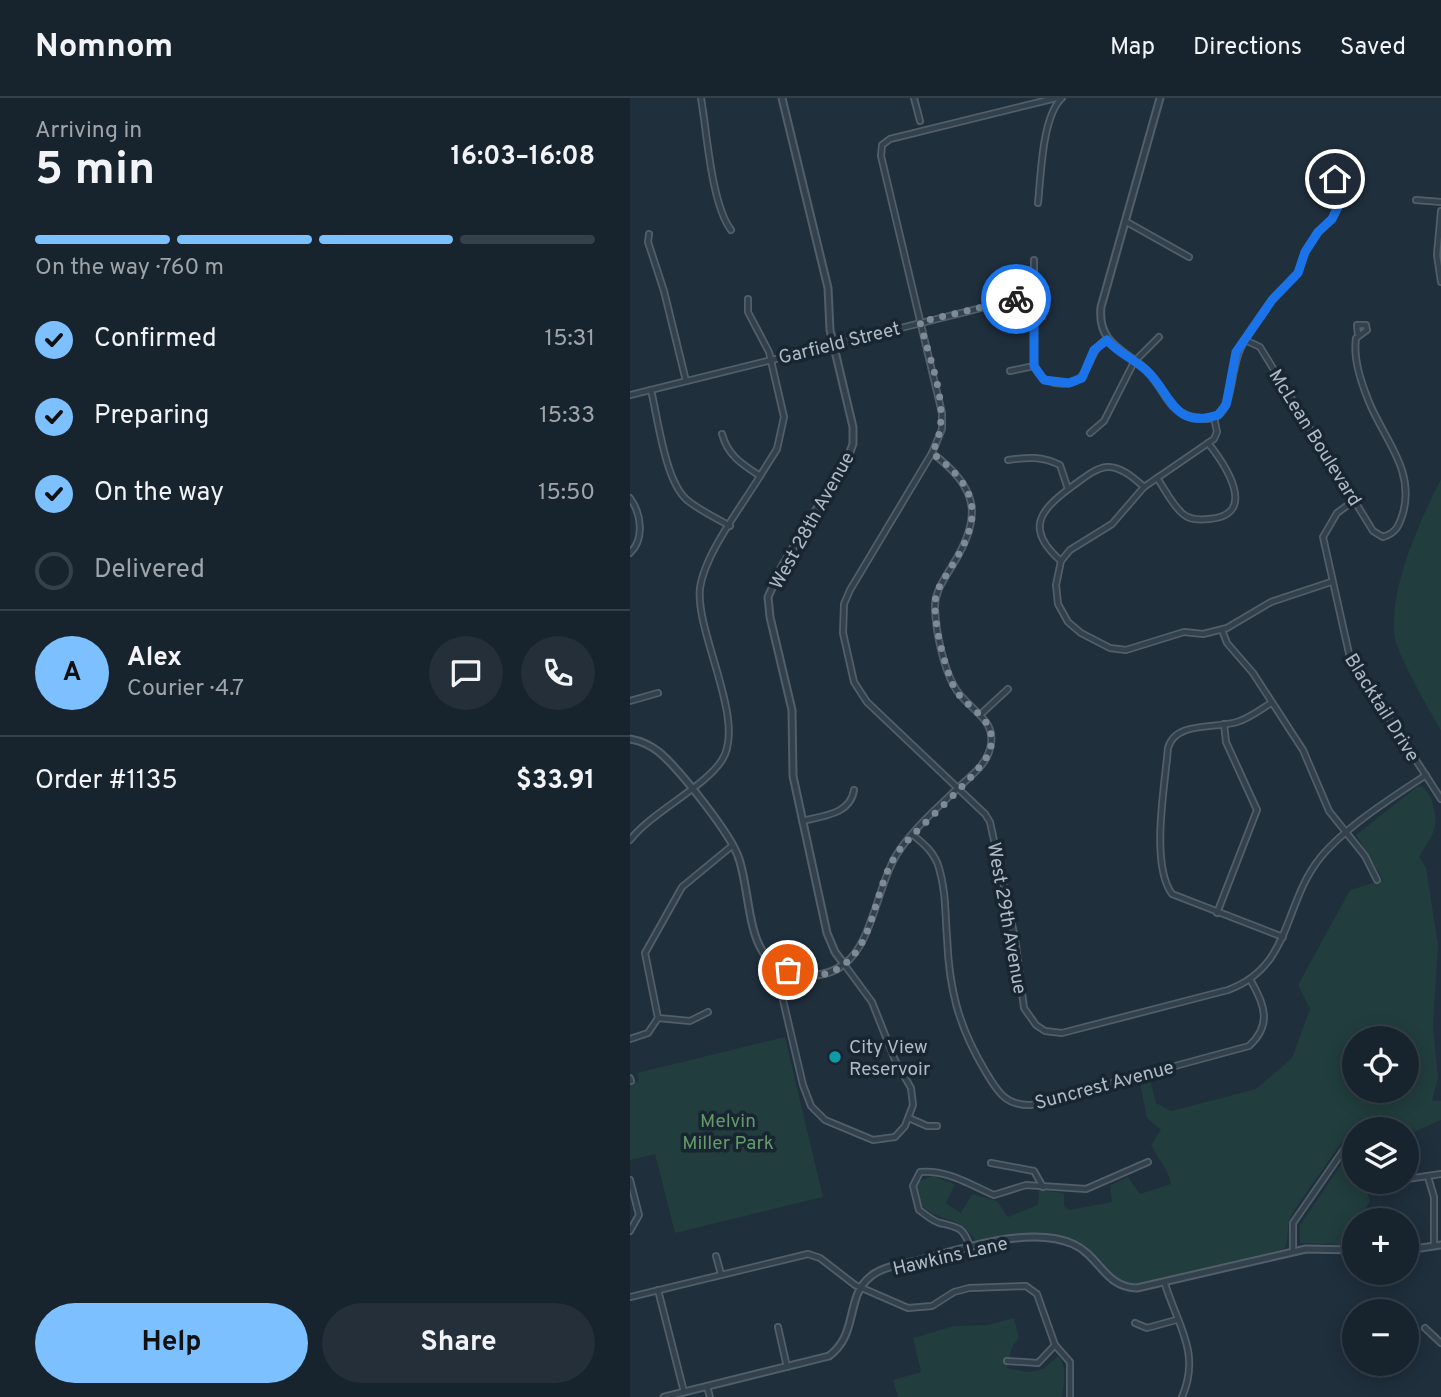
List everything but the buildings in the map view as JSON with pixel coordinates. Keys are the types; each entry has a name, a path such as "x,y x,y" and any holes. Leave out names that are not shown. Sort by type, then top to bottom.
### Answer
{"street":[{"path":"701,98 712,169 724,221 731,230"},
{"name":"West 28th Avenue","path":"782,98 828,288 834,344 852,417 853,444 774,580 768,597 770,617 792,710 792,763 827,933 835,952 872,1002 895,1060 911,1088 913,1105 909,1118"},
{"path":"914,98 920,121"},
{"name":"West 29th Avenue","path":"1056,98 890,139 883,145 881,156 942,413 942,429 932,453 850,590 841,619 859,693 985,814 993,833 1018,956 1021,997 1029,1018 1045,1031 1062,1033 1228,990 1251,981 1269,964 1317,863 1347,834 1426,775"},
{"path":"1038,203 1048,126 1056,104 1062,98"},
{"path":"1160,98 1101,307 1101,320 1107,340 1152,376 1174,408 1197,418 1214,417 1226,405 1234,358 1272,300 1298,273 1309,245 1332,219 1343,191 1339,180 1335,179 1330,180 1323,189 1328,201 1336,206"},
{"path":"1416,200 1441,202"},
{"path":"1441,211 1437,255 1441,282"},
{"path":"1125,220 1189,257"},
{"path":"649,234 648,245 662,284 686,381"},
{"path":"1034,260 1034,366 1044,380 1060,384 1076,381 1087,373 1094,350 1107,340"},
{"name":"Garfield Street","path":"630,395 1034,295"},
{"path":"630,840 717,767 723,759 728,741 726,711 700,594 706,567 777,449 784,429 783,405 772,359 760,330 748,312 748,299"},
{"name":"McLean Boulevard","path":"1245,340 1259,347 1356,499 1373,531 1383,537 1396,531 1406,499 1406,486 1390,439 1368,401 1356,362 1358,335"},
{"path":"1090,433 1104,421 1134,362 1159,337"},
{"path":"1010,371 1034,366"},
{"path":"651,390 671,472 679,491 694,505 730,526"},
{"path":"1214,417 1217,432 1208,443 1144,487 1112,524 1070,550 1061,561 1056,594 1062,612 1075,629 1110,648 1126,650 1184,632 1203,634 1222,630 1271,603 1331,582"},
{"path":"722,434 726,447 735,459 760,475"},
{"path":"1157,478 1179,511 1190,518 1212,519 1228,513 1234,502 1235,489 1227,469 1208,443"},
{"path":"630,739 660,753 733,845 739,857 758,942 770,959 788,970 817,976 844,964 860,944 895,856 978,769 989,751 990,729 981,714 954,688 935,612 934,597 939,586 968,540 973,519 972,500 965,483 953,469 932,453"},
{"path":"1008,460 1038,456 1054,461 1060,465 1068,490"},
{"path":"1061,561 1041,535 1043,510 1094,471 1108,467 1127,474 1144,487"},
{"path":"630,498 635,505 640,533 639,542 630,553"},
{"name":"Blacktail Drive","path":"1356,499 1337,513 1324,537 1331,582 1350,659 1441,799"},
{"path":"1222,630 1227,643 1249,667 1306,755 1329,811 1370,864 1377,880"},
{"path":"981,714 1008,689"},
{"path":"630,701 658,693"},
{"path":"1271,703 1238,722 1182,732 1169,743 1161,839 1166,881 1170,892 1217,913 1283,937"},
{"path":"1217,913 1257,810 1226,742 1224,724"},
{"path":"802,821 840,811 852,801 854,790"},
{"name":"Suncrest Avenue","path":"914,835 928,848 939,866 947,911 949,960 961,1029 996,1091 1012,1103 1031,1105 1249,1046 1262,1031 1265,1021 1262,999 1251,981"},
{"path":"630,1039 648,1033 658,1018 646,963 649,942 682,887 733,845"},
{"path":"788,970 783,984 783,1000 803,1085 811,1105 825,1120 880,1141 895,1136 909,1118 927,1126 937,1126"},
{"path":"658,1018 690,1021 708,1012"},
{"path":"1293,1251 1291,1232 1297,1215 1342,1152"},
{"path":"970,1247 960,1229 951,1223 940,1223 919,1210 913,1186 920,1172 932,1171 950,1175 994,1195 1026,1185 1086,1189 1147,1162"},
{"path":"991,1163 1034,1171 1043,1187"},
{"path":"1419,1178 1441,1174"},
{"path":"1419,1248 1437,1245 1434,1197 1428,1177"},
{"path":"630,1180 639,1209 637,1221 630,1231"},
{"name":"Hawkins Lane","path":"861,1287 870,1277 881,1271 1007,1240 1058,1240 1086,1252 1117,1284 1137,1288 1165,1284 1293,1251 1318,1247 1342,1249"},
{"path":"630,1297 808,1254 820,1258 861,1287 908,1308 920,1309 969,1288 1026,1286 1037,1294 1055,1345 1068,1356 1071,1366 1070,1397"},
{"path":"716,1256 721,1274"},
{"path":"1165,1284 1176,1320 1191,1352 1191,1366 1182,1397"},
{"path":"664,1397 829,1356 842,1344 861,1287"},
{"path":"658,1290 684,1392"},
{"path":"1136,1323 1147,1328 1176,1320"},
{"path":"778,1326 788,1368"},
{"path":"1425,1328 1441,1343"},
{"path":"1007,1361 1038,1363 1055,1345"},
{"path":"707,1387 709,1397"}],"green space":[{"path":"1441,479 1441,731 1402,658 1395,639 1394,620 1407,557"},
{"path":"1418,786 1424,788 1430,796 1436,822 1419,857 1426,867 1438,945 1433,1027 1438,1078 1432,1101 1441,1101 1441,1120 1419,1130 1419,1117 1342,1117 1342,1142 1293,1212 1284,1249 1180,1277 1140,1283 1126,1282 1110,1273 1078,1242 1065,1237 1035,1233 976,1242 970,1233 956,1222 926,1210 919,1203 916,1191 919,1181 933,1176 955,1184 946,1203 961,1213 972,1194 997,1201 1008,1217 1038,1205 1039,1190 1064,1193 1064,1206 1069,1210 1112,1202 1110,1185 1128,1177 1140,1194 1171,1184 1151,1145 1161,1130 1147,1118 1140,1084 1150,1079 1156,1103 1171,1111 1256,1089 1292,1058 1310,1009 1298,985 1350,890 1383,880 1356,835"},
{"name":"Melvin Miller Park","path":"785,1037 823,1197 675,1233 655,1154 630,1160 630,1084 639,1081 637,1073"},
{"path":"1342,1163 1342,1194 1367,1194 1370,1201 1366,1208 1342,1208 1342,1245 1300,1243 1300,1225"},
{"path":"1014,1318 1019,1337 1012,1348 1007,1368 1027,1372 1043,1369 1058,1356 1064,1370 1062,1397 898,1397 893,1380 921,1372 913,1338 954,1326 987,1325"}],"way so far":[{"path":"788,970 808,976 824,975 850,960 860,944 895,856 978,769 989,751 992,740 986,720 954,688 935,612 934,597 968,540 973,519 972,500 965,483 953,469 932,453 942,429 942,413 920,322 1016,299"}],"place":[{"name":"City View Reservoir","path":"835,1057"}],"route":[{"path":"1016,299 1034,295 1034,366 1044,380 1060,384 1082,378 1087,373 1094,350 1107,340 1114,348 1147,370 1174,408 1197,418 1218,415 1226,405 1229,395 1236,352 1266,307 1291,283 1298,273 1310,242 1336,212 1343,191 1339,180 1335,179"}]}
